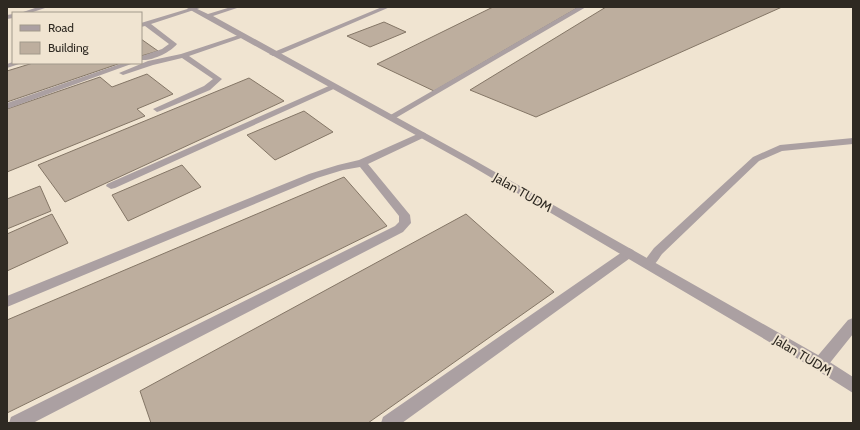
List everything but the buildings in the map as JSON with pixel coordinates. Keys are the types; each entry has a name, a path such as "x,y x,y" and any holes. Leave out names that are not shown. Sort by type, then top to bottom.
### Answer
{"street":[{"path":"27,12 45,7"},
{"path":"208,16 237,7"},
{"path":"273,54 387,7"},
{"path":"390,118 582,7"},
{"path":"144,24 194,8"},
{"name":"Jalan TUDM","path":"194,8 273,54 422,135 629,253 820,364 853,386"},
{"path":"142,59 166,50 173,44 144,24"},
{"path":"123,73 151,63 183,56 242,36"},
{"path":"157,108 206,88 218,79 183,56"},
{"path":"7,106 127,64"},
{"path":"111,186 334,87"},
{"path":"7,302 313,176 341,167 362,163 422,135"},
{"path":"648,264 658,250 756,159 780,148 853,141"},
{"path":"17,423 399,229 405,223 404,215 362,163"},
{"path":"389,423 629,253"},
{"path":"820,364 853,324"}]}
